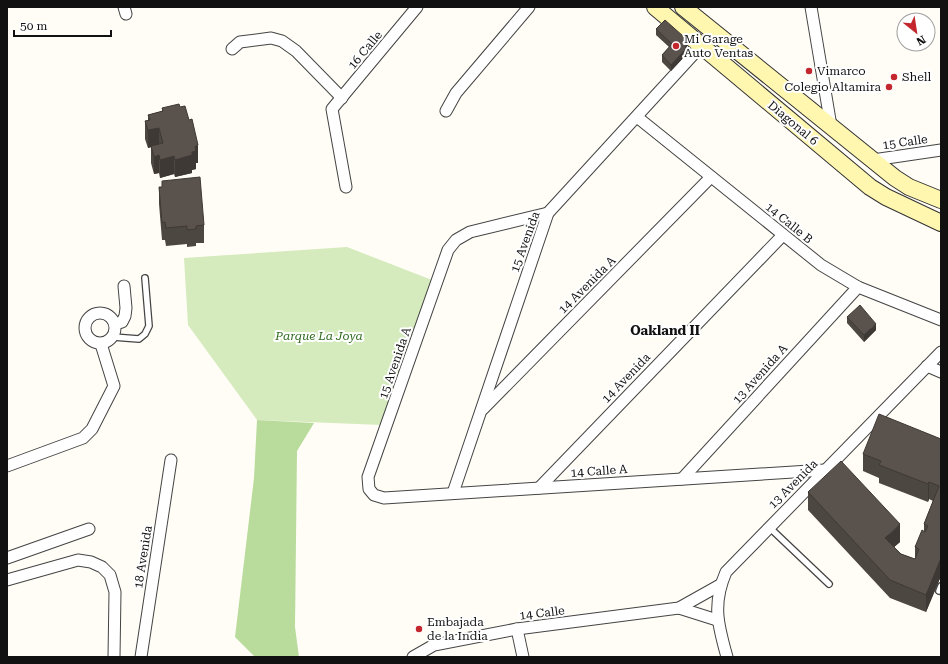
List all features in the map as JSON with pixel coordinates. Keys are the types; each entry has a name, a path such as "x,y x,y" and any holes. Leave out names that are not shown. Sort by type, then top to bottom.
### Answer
{"main road":[{"name":"Diagonal 6","path":"655,7 870,187 886,197 941,223"},
{"name":"Diagonal 6","path":"683,7 830,126 909,187 941,200"}],"street":[{"name":"16 Calle","path":"346,187 332,109 417,7"},
{"path":"446,111 456,93 529,7"},
{"path":"811,7 830,126"},
{"path":"232,49 240,42 271,38 282,41 296,51 342,98"},
{"name":"15 Avenida","path":"453,493 548,213 701,46"},
{"name":"14 Calle B","path":"637,117 821,265 858,287 941,320"},
{"name":"15 Calle","path":"873,160 941,150"},
{"name":"14 Avenida A","path":"481,411 711,177"},
{"name":"15 Avenida A","path":"374,495 369,489 368,477 448,250 456,240 470,232 548,213"},
{"name":"14 Avenida","path":"539,488 782,235"},
{"path":"114,324 122,322 125,316 124,286"},
{"name":"13 Avenida A","path":"682,479 858,287"},
{"path":"98,313 105,314 111,318 115,330 112,337 108,342 101,344 88,339 84,326 87,320 92,315 98,313"},
{"path":"7,466 83,438 92,429 114,386 101,344"},
{"name":"13 Avenida","path":"726,657 717,620 720,585 726,572 825,470 871,428 941,352"},
{"path":"927,366 941,372"},
{"name":"18 Avenida","path":"141,657 171,460"},
{"name":"14 Calle A","path":"374,495 384,498 825,470"},
{"path":"7,558 89,529"},
{"path":"7,580 78,560 91,562 102,567 110,575 115,592 114,657"},
{"name":"14 Calle","path":"413,657 434,645 517,629 679,608 720,585"},
{"name":"14 Calle","path":"679,608 717,620"},
{"path":"517,629 523,657"}],"lane":[{"path":"112,337 139,339 145,334 149,326 145,278"},
{"path":"769,527 829,584"}],"green space":[{"name":"Parque La Joya","path":"347,247 432,280 382,425 257,420 188,325 184,258"},
{"path":"257,420 314,423 297,451 295,627 299,657 255,657 235,637 254,478"}],"building":[{"name":"Mi Garage Auto Ventas","path":"665,20 683,36 687,42 685,50 671,65 662,55 672,44 656,29"},
{"path":"179,104 180,107 185,106 189,120 192,119 198,145 195,146 196,151 192,152 192,155 175,160 174,156 160,160 159,155 154,157 151,146 163,143 159,128 148,130 145,121 150,120 148,115 163,111 162,108"},
{"path":"200,177 204,225 196,226 196,229 187,230 187,226 166,228 165,222 162,223 159,187 162,187 162,181"},
{"path":"860,305 876,324 864,335 847,317"},
{"path":"879,414 941,439 941,558 926,595 890,580 808,492 841,461 900,524 885,538 901,554 915,559 919,549 915,547 922,530 925,532 928,526 924,524 939,486 929,482 928,484 879,465 881,461 863,454"}],"place":[{"name":"Mi Garage Auto Ventas","path":"676,46"},
{"name":"Vimarco","path":"809,71"},
{"name":"Shell","path":"894,77"},
{"name":"Colegio Altamira","path":"889,87"},
{"name":"Embajada de la India","path":"419,629"}],"district":[{"name":"Oakland II","path":"665,330"}]}
